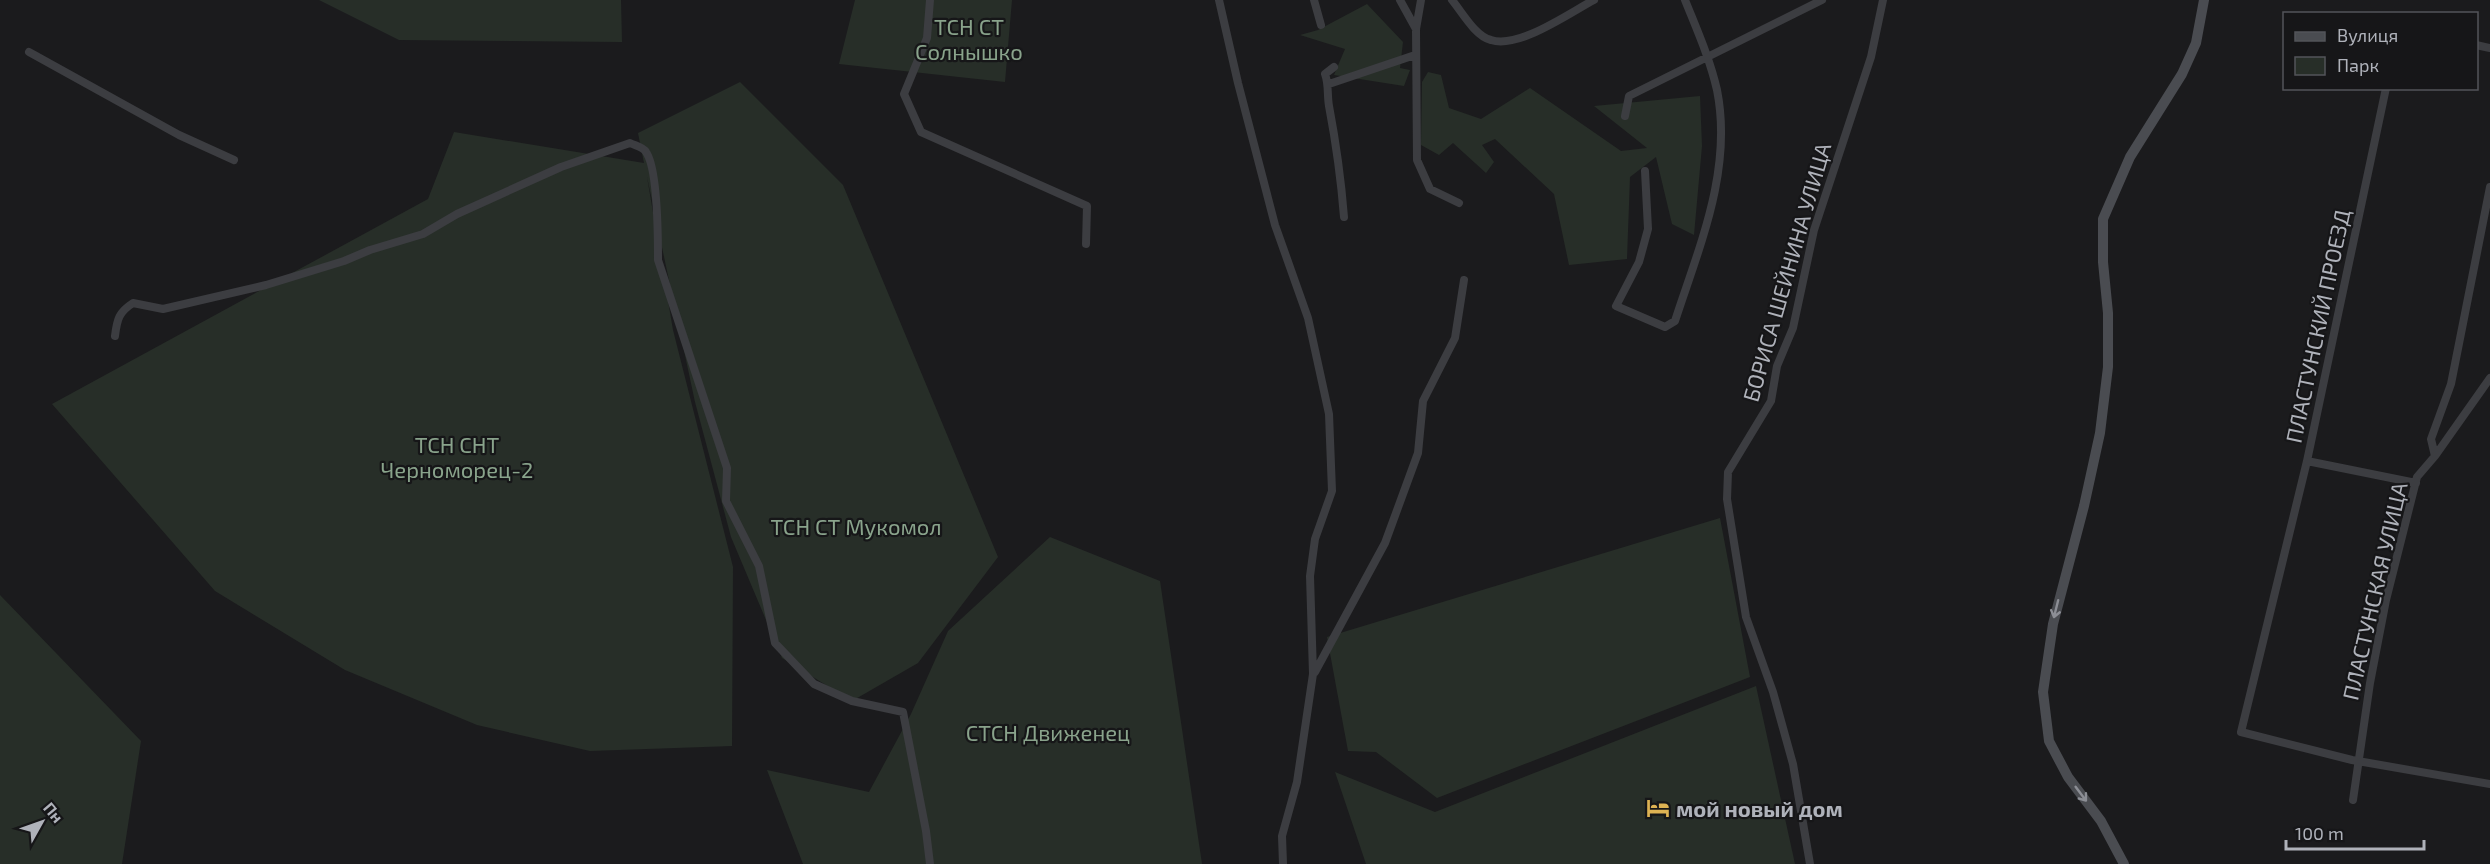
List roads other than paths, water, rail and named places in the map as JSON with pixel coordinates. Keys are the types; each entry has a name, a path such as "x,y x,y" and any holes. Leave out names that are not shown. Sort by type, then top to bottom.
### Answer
{"main road":[{"path":"2124,864 2101,821 2068,777 2049,741 2043,692 2053,624 2084,506 2100,433 2108,367 2108,313 2103,262 2103,219 2130,157 2182,75 2196,43 2204,0"}],"street":[{"path":"930,0 927,38 904,93 921,132 1087,206 1086,244"},
{"path":"1219,0 1275,225 1308,318 1329,414 1332,491 1315,539 1310,576 1314,674 1297,782 1282,836 1283,864"},
{"path":"1314,0 1320,25"},
{"path":"1400,0 1416,29"},
{"path":"1421,0 1416,29 1415,55 1417,160 1430,189 1459,203"},
{"path":"1452,0 1479,32 1490,40 1514,41 1594,0"},
{"path":"1645,171 1648,230 1639,262 1616,306 1665,327 1675,321 1718,183 1721,149 1717,92 1708,56 1685,0"},
{"path":"1625,116 1629,96 1822,0"},
{"name":"БОРИСА ШЕЙНИНА УЛИЦА","path":"1810,864 1793,764 1773,692 1746,617 1727,499 1728,472 1770,401 1778,366 1793,328 1814,230 1871,57 1883,0"},
{"path":"29,52 179,135 234,160"},
{"path":"1329,84 1415,55"},
{"path":"1334,67 1325,74 1329,84 1329,102 1338,154 1344,217"},
{"name":"ПЛАСТУНСКИЙ ПРОЕЗД","path":"2386,90 2307,461 2416,483"},
{"path":"115,336 117,320 122,310 133,303 164,309 267,285 423,234 457,214 561,167 630,143 645,149 651,160 658,260 727,468 726,501 759,566 775,643 814,684 852,701 903,712 926,831 930,864"},
{"path":"2435,456 2430,439 2451,384 2490,187"},
{"path":"1314,674 1385,543 1418,453 1423,401 1455,338 1464,280"},
{"name":"ПЛАСТУНСКАЯ УЛИЦА","path":"2353,800 2386,600 2416,483 2418,477 2490,378"},
{"path":"2307,461 2241,732 2358,760 2490,784"}],"place":[{"name":"мой новый дом","path":"1658,808"}],"park label":[{"name":"ТСН СТ Солнышко","path":"969,38"},
{"name":"ТСН СНТ Черноморец-2","path":"457,456"},
{"name":"ТСН СТ Мукомол","path":"856,526"},
{"name":"СТСН Движенец","path":"1048,732"}]}
